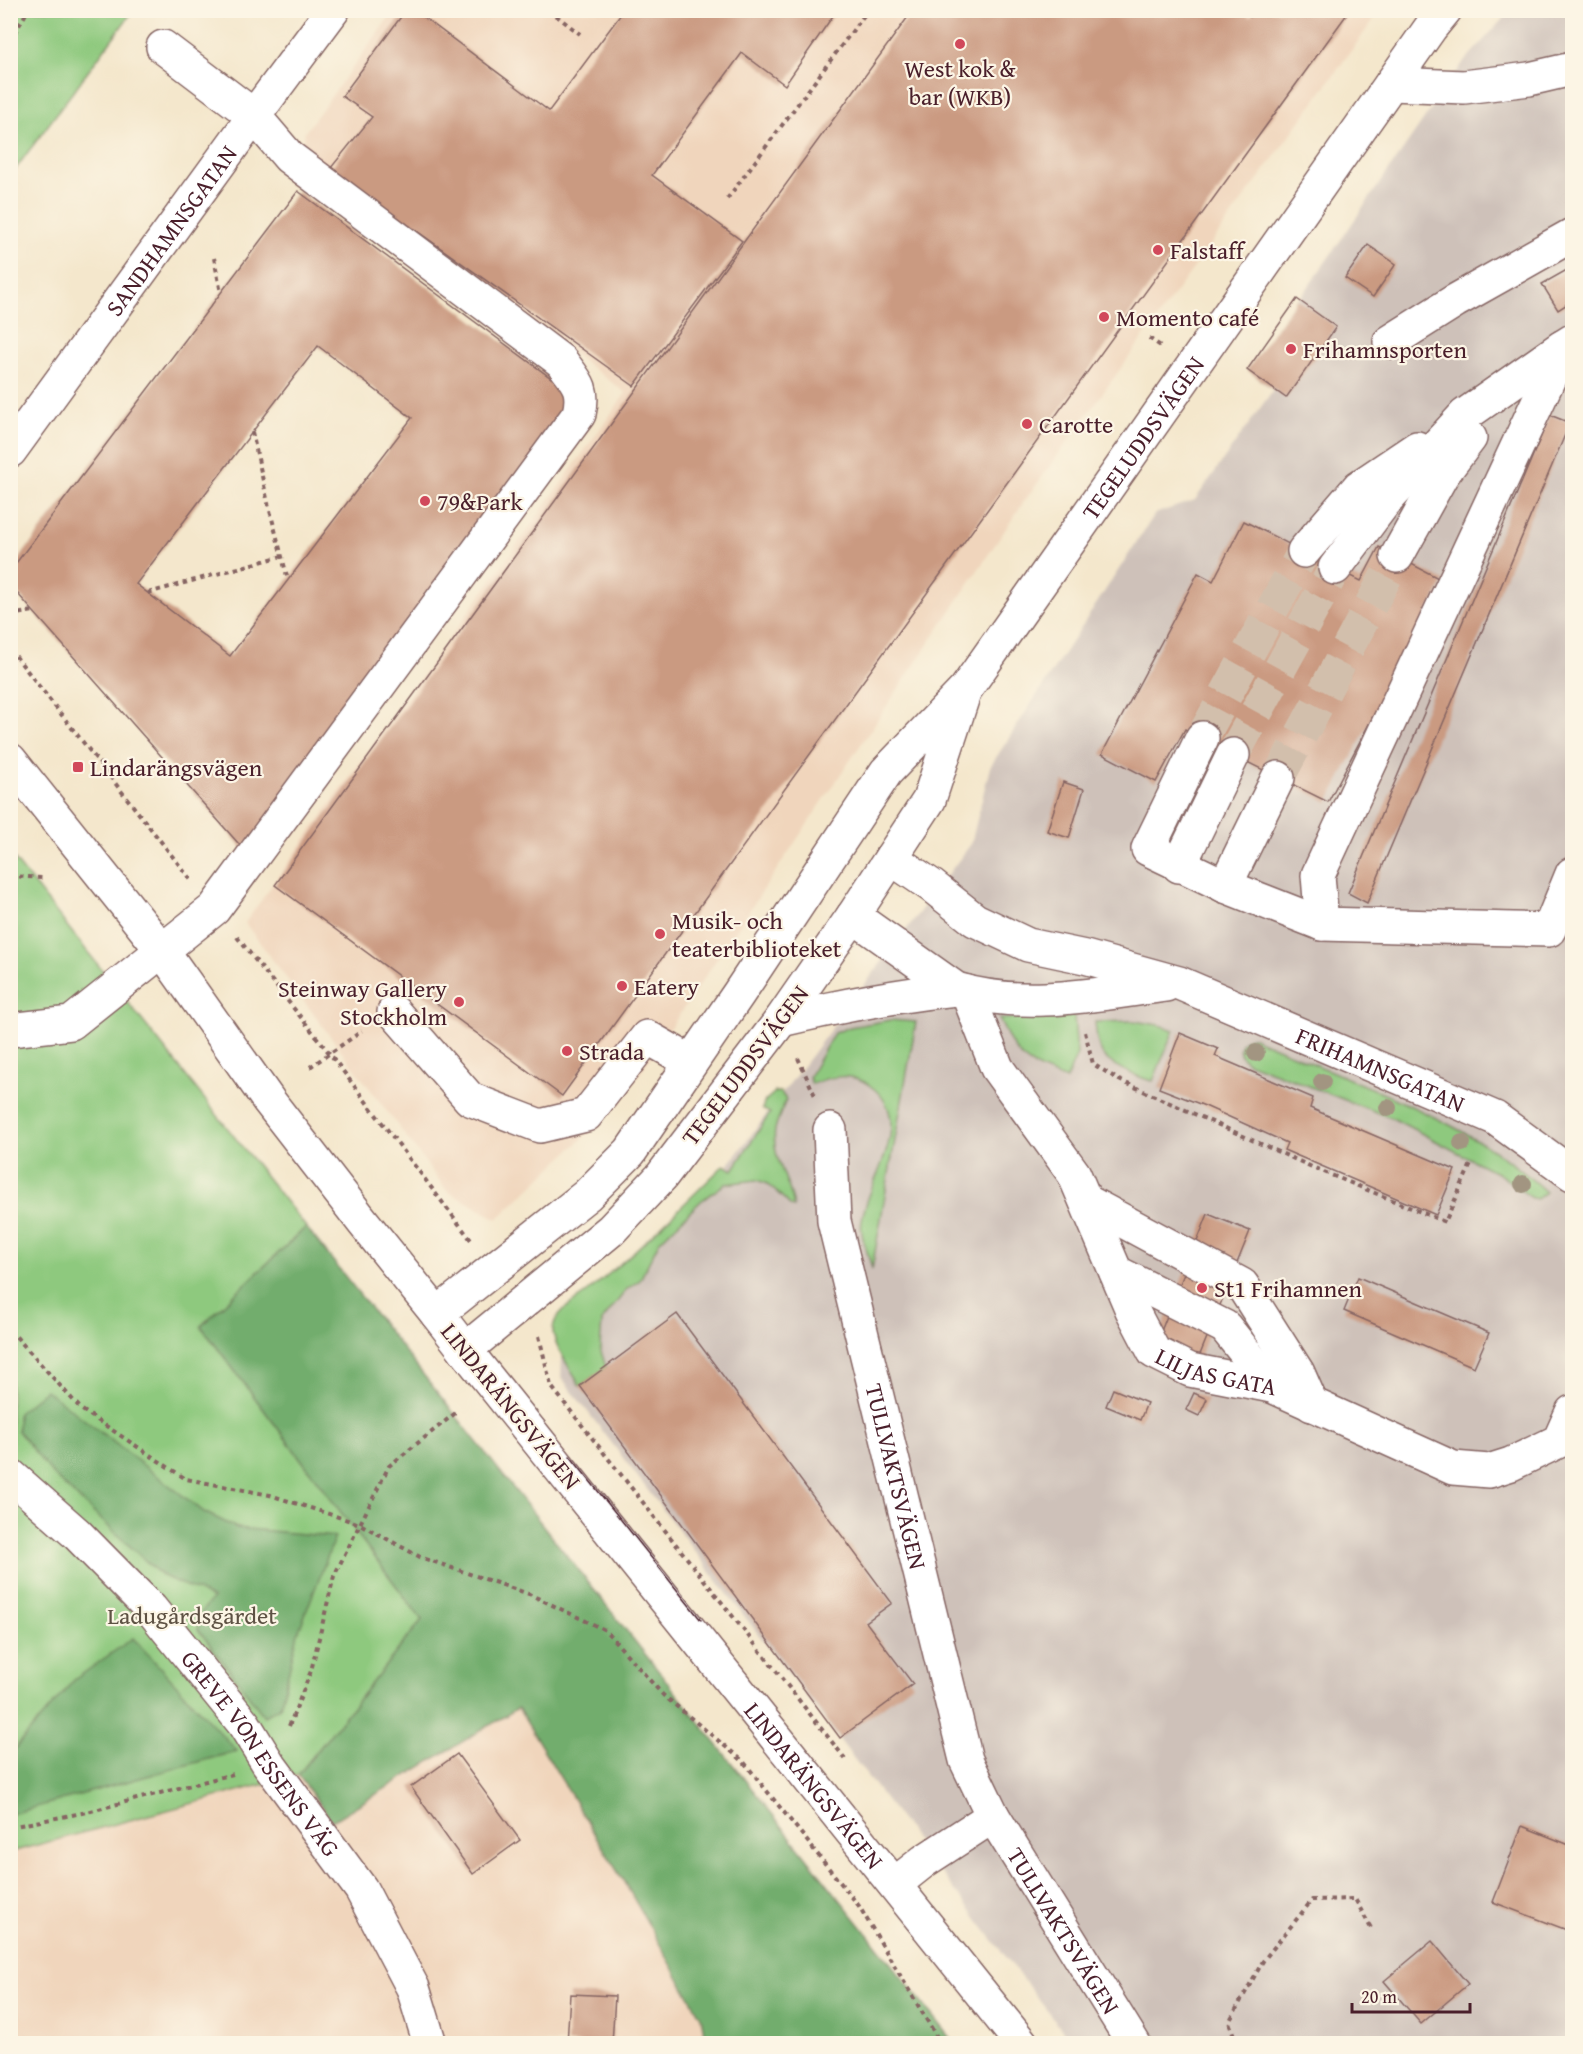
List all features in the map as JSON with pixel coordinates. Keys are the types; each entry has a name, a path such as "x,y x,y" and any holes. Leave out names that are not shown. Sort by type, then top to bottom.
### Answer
{"street":[{"name":"SANDHAMNSGATAN","path":"10,452 333,10"},
{"name":"TEGELUDDSVÄGEN","path":"437,1314 587,1195 630,1152 886,772 965,690 1445,10"},
{"path":"10,1030 70,1023 214,909 579,414 583,397 575,379 561,361 289,157 254,116 163,47"},
{"path":"1391,84 1464,87 1529,79 1572,69"},
{"path":"1390,342 1455,301 1572,235"},
{"path":"1304,551 1359,487 1568,343"},
{"path":"1397,556 1442,475 1483,421 1568,343"},
{"path":"1322,924 1318,875 1568,343"},
{"path":"1335,568 1383,504 1465,415"},
{"name":"TEGELUDDSVÄGEN","path":"465,1350 611,1230 661,1177 781,1020 929,800 965,690"},
{"path":"1202,738 1148,849 1179,866 1225,886 1322,924 1549,930 1572,874"},
{"path":"1179,866 1233,755"},
{"name":"LINDARÄNGSVÄGEN","path":"10,759 162,950 269,1101 465,1350 1022,2043"},
{"path":"1225,886 1278,778"},
{"name":"FRIHAMNSGATAN","path":"849,827 932,886 975,920 1028,945 1085,957 1179,983 1495,1118 1572,1174"},
{"path":"812,884 853,916 962,990"},
{"path":"781,1020 908,994 962,990 1011,999 1085,996 1179,983"},
{"name":"LILJAS GATA","path":"962,990 997,1068 1074,1174 1132,1310 1154,1352 1190,1370 1272,1386 1453,1468 1489,1471 1511,1464 1559,1441 1572,1412"},
{"path":"381,1020 470,1099 540,1126 586,1115 646,1037 691,1062"},
{"name":"TULLVAKTSVÄGEN","path":"830,1130 834,1221 966,1760 993,1816 1134,2043"},
{"path":"1086,1201 1242,1285 1299,1373 1312,1404"},
{"path":"1116,1272 1225,1327 1272,1386"},
{"name":"GREVE VON ESSENS VÄG","path":"10,1476 77,1534 151,1609 244,1724 268,1763 361,1889 413,1988 430,2043"},
{"path":"896,1884 924,1861 993,1816"}],"path":[{"path":"10,41 28,10"},
{"path":"549,10 580,34"},
{"path":"727,199 868,10"},
{"path":"214,258 221,293"},
{"path":"252,432 288,580"},
{"path":"148,593 282,556"},
{"path":"10,615 34,611"},
{"path":"10,649 330,1054 470,1239"},
{"path":"10,876 43,878"},
{"path":"1085,996 1086,1038 1093,1064 1119,1080 1312,1167 1445,1222 1471,1164"},
{"path":"310,1067 381,1020"},
{"path":"795,1052 830,1130"},
{"path":"10,1330 82,1410 186,1479 270,1495 360,1524 420,1557 529,1594 605,1630 663,1695 743,1761 859,1906 941,2043"},
{"name":"LINDARÄNGSVÄGEN","path":"539,1335 551,1386 851,1767"},
{"path":"418,1445 458,1411"},
{"path":"1237,2043 1229,2022 1263,1961 1312,1900 1354,1899 1372,1930"}],"shaded area":[{"path":"394,11 1380,11 1023,503 620,1103 497,1219 447,1191 245,923 626,393 302,152 305,132"},
{"path":"1510,11 1572,11 1572,2043 1072,2043 561,1377 564,1321 726,1168 971,844 990,767 1155,514 1195,500 1273,390 1247,370 1297,299 1302,296 1463,63"},
{"path":"518,1708 630,1892 702,2017 706,2043 11,2044 11,1852 298,1775 332,1821"}],"green space":[{"path":"10,11 133,11 11,175"},
{"name":"Ladugårdsgärdet","path":"10,854 306,1227 201,1326 422,1620 298,1775 11,1852"},
{"path":"1074,1015 1077,1054 1066,1080 1028,1063 1013,1045 999,1019"},
{"path":"890,1020 916,1022 872,1269 861,1226 866,1203 887,1149 891,1131 890,1115 883,1099 862,1081 841,1077 812,1084 809,1077 834,1033 850,1027"},
{"path":"1134,1021 1174,1030 1153,1081 1113,1064 1107,1060 1100,1049 1095,1022"},
{"path":"1251,1037 1435,1117 1482,1143 1526,1174 1546,1192 1537,1199 1532,1198 1499,1174 1394,1119 1247,1062 1241,1055 1240,1048 1243,1041"},
{"path":"775,1092 780,1092 786,1099 776,1126 775,1140 778,1160 794,1207 765,1183 757,1180 725,1184 701,1201 659,1242 640,1280 627,1289 602,1321 600,1348 606,1367 580,1386 556,1342 553,1329 557,1318 565,1308 639,1247 724,1165 733,1170 770,1113 762,1109 765,1101"},
{"path":"306,1227 954,2043 706,2043 701,2017 630,1892 518,1708 332,1821 298,1775 422,1620 201,1326"},
{"path":"46,1390 204,1512 237,1528 335,1537 298,1633 280,1707 264,1716 198,1629 202,1611 213,1598 161,1575 54,1476 18,1431 18,1413"},
{"path":"133,1638 237,1751 11,1814 11,1753 74,1680"}],"building":[{"path":"406,10 414,10 549,111 624,10 837,10 785,85 742,53 652,175 742,241 634,386 330,169 372,117 342,96"},
{"path":"913,10 1241,10 1250,17 1255,10 1350,10 562,1096 275,885"},
{"name":"79&Park","path":"298,191 578,398 246,852 10,585 10,571","holes":["318,346 412,418 230,656 136,584"]},
{"path":"1368,245 1396,264 1373,297 1345,278"},
{"path":"1572,267 1572,301 1558,310 1542,284"},
{"name":"Frihamnsporten","path":"1297,299 1336,327 1286,398 1247,370"},
{"path":"1550,415 1570,423 1367,903 1348,893"},
{"path":"1244,521 1361,581 1379,547 1444,581 1328,802 1185,729 1156,782 1102,754 1198,573 1213,581"},
{"path":"1063,782 1084,789 1069,838 1047,831"},
{"path":"1180,1033 1218,1049 1215,1056 1313,1098 1310,1108 1455,1170 1436,1215 1284,1150 1287,1143 1159,1088"},
{"path":"1208,1214 1250,1231 1197,1362 1155,1346"},
{"path":"1358,1277 1489,1333 1474,1367 1344,1311"},
{"path":"677,1314 892,1603 866,1622 913,1684 840,1738 580,1386"},
{"path":"1113,1389 1147,1403 1140,1420 1106,1406"},
{"path":"1194,1393 1207,1399 1199,1416 1186,1410"},
{"path":"457,1754 520,1840 473,1874 411,1787"},
{"path":"1522,1826 1572,1846 1572,1932 1493,1902"},
{"path":"1432,1941 1468,1984 1421,2024 1384,1981"},
{"path":"570,1994 615,1996 612,2044 567,2044"}],"tunnel":[{"path":"1202,738 1304,551"},
{"path":"1278,778 1397,556"},
{"path":"1233,755 1335,568"}],"tram line":[{"path":"570,1456 701,1620"}],"place":[{"name":"West kok & bar (WKB)","path":"960,44"},
{"name":"Falstaff","path":"1158,250"},
{"name":"Momento café","path":"1104,317"},
{"name":"Frihamnsporten","path":"1291,349"},
{"name":"Carotte","path":"1027,424"},
{"name":"79&Park","path":"425,501"},
{"name":"Lindarängsvägen","path":"78,767"},
{"name":"Musik- och teaterbiblioteket","path":"660,934"},
{"name":"Eatery","path":"622,986"},
{"name":"Steinway Gallery Stockholm","path":"459,1002"},
{"name":"Strada","path":"567,1051"},
{"name":"St1 Frihamnen","path":"1202,1288"}]}
